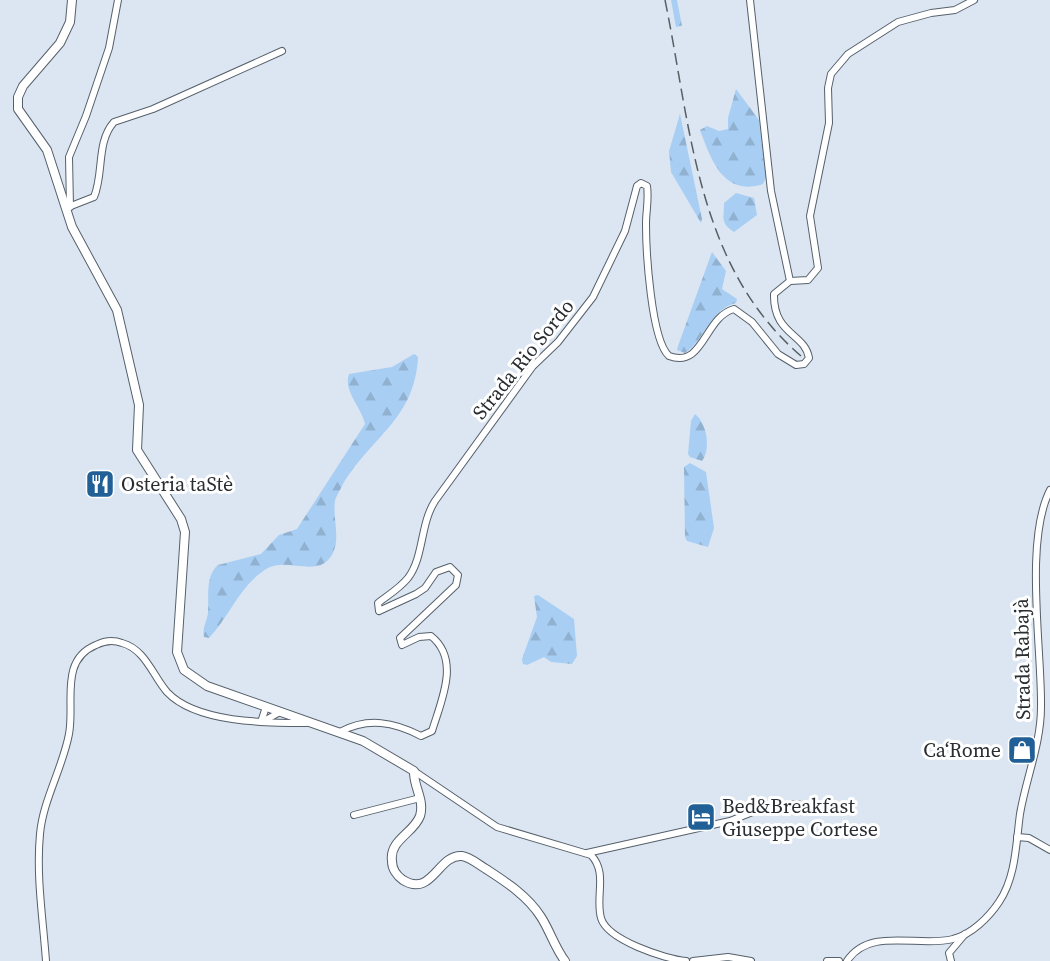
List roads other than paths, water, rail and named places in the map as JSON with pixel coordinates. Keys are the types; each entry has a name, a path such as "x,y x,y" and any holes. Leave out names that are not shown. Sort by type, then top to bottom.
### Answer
{"main road":[{"path":"72,0 70,22 60,43 23,86 18,97 18,109 52,160 68,209 123,327 139,405 137,450 183,524 186,540 177,633 180,661 184,670 198,682 309,723 340,732 378,748 414,771 420,798 420,818 395,846 392,853 394,869 398,875 411,883 419,884 434,877 450,859 465,857 506,882 530,902 542,917 565,961"}],"street":[{"path":"118,0 109,48 86,116 69,157 68,209 94,197 102,151 109,127 114,122 161,105 282,51"},
{"path":"750,0 771,191 790,281 808,280 818,268 810,216 830,123 828,88 835,66 848,54 898,22 931,13 955,10 974,0"},
{"name":"Strada Rio Sordo","path":"340,732 357,724 370,722 401,725 421,736 432,731 446,686 447,670 444,651 431,636 418,637 402,645 400,638 456,585 458,575 450,567 446,567 436,572 425,588 407,599 379,611 378,603 393,592 411,572 430,510 465,462 475,444 533,366 558,342 593,297 625,231 638,186 641,183 647,186 646,223 653,316 658,341 669,356 681,359 692,355 720,316 734,309 752,321 778,354 796,365 804,364 808,358 808,352 781,325 774,308 774,294 790,281"},
{"name":"Strada Rabajà","path":"847,961 858,948 877,942 944,940 965,933 982,921 999,902 1013,868 1023,800 1039,737 1041,708 1036,609 1039,536 1050,490"},
{"path":"46,961 40,833 69,732 70,683 72,668 78,657 100,643 121,642 131,646 142,656 168,693 189,708 261,722 309,723"},
{"path":"261,722 266,707"},
{"path":"261,722 280,712"},
{"path":"273,723 278,719 280,712"},
{"path":"414,771 497,827 587,853 730,820 765,807 798,804"},
{"path":"354,815 420,798"},
{"path":"1017,837 1029,838 1050,850"},
{"path":"587,853 599,867 599,907 606,928 618,938 676,960 686,961"},
{"path":"951,961 950,953 965,933"},
{"path":"693,961 728,957 751,961"},
{"path":"827,961 838,961"}],"railway":[{"path":"665,0 692,144 703,192 719,237 739,280 766,320 801,356"}],"place":[{"name":"Osteria taStè","path":"100,484"},
{"name":"Ca‘Rome","path":"1022,750"},
{"name":"Bed&Breakfast Giuseppe Cortese","path":"701,817"}]}
